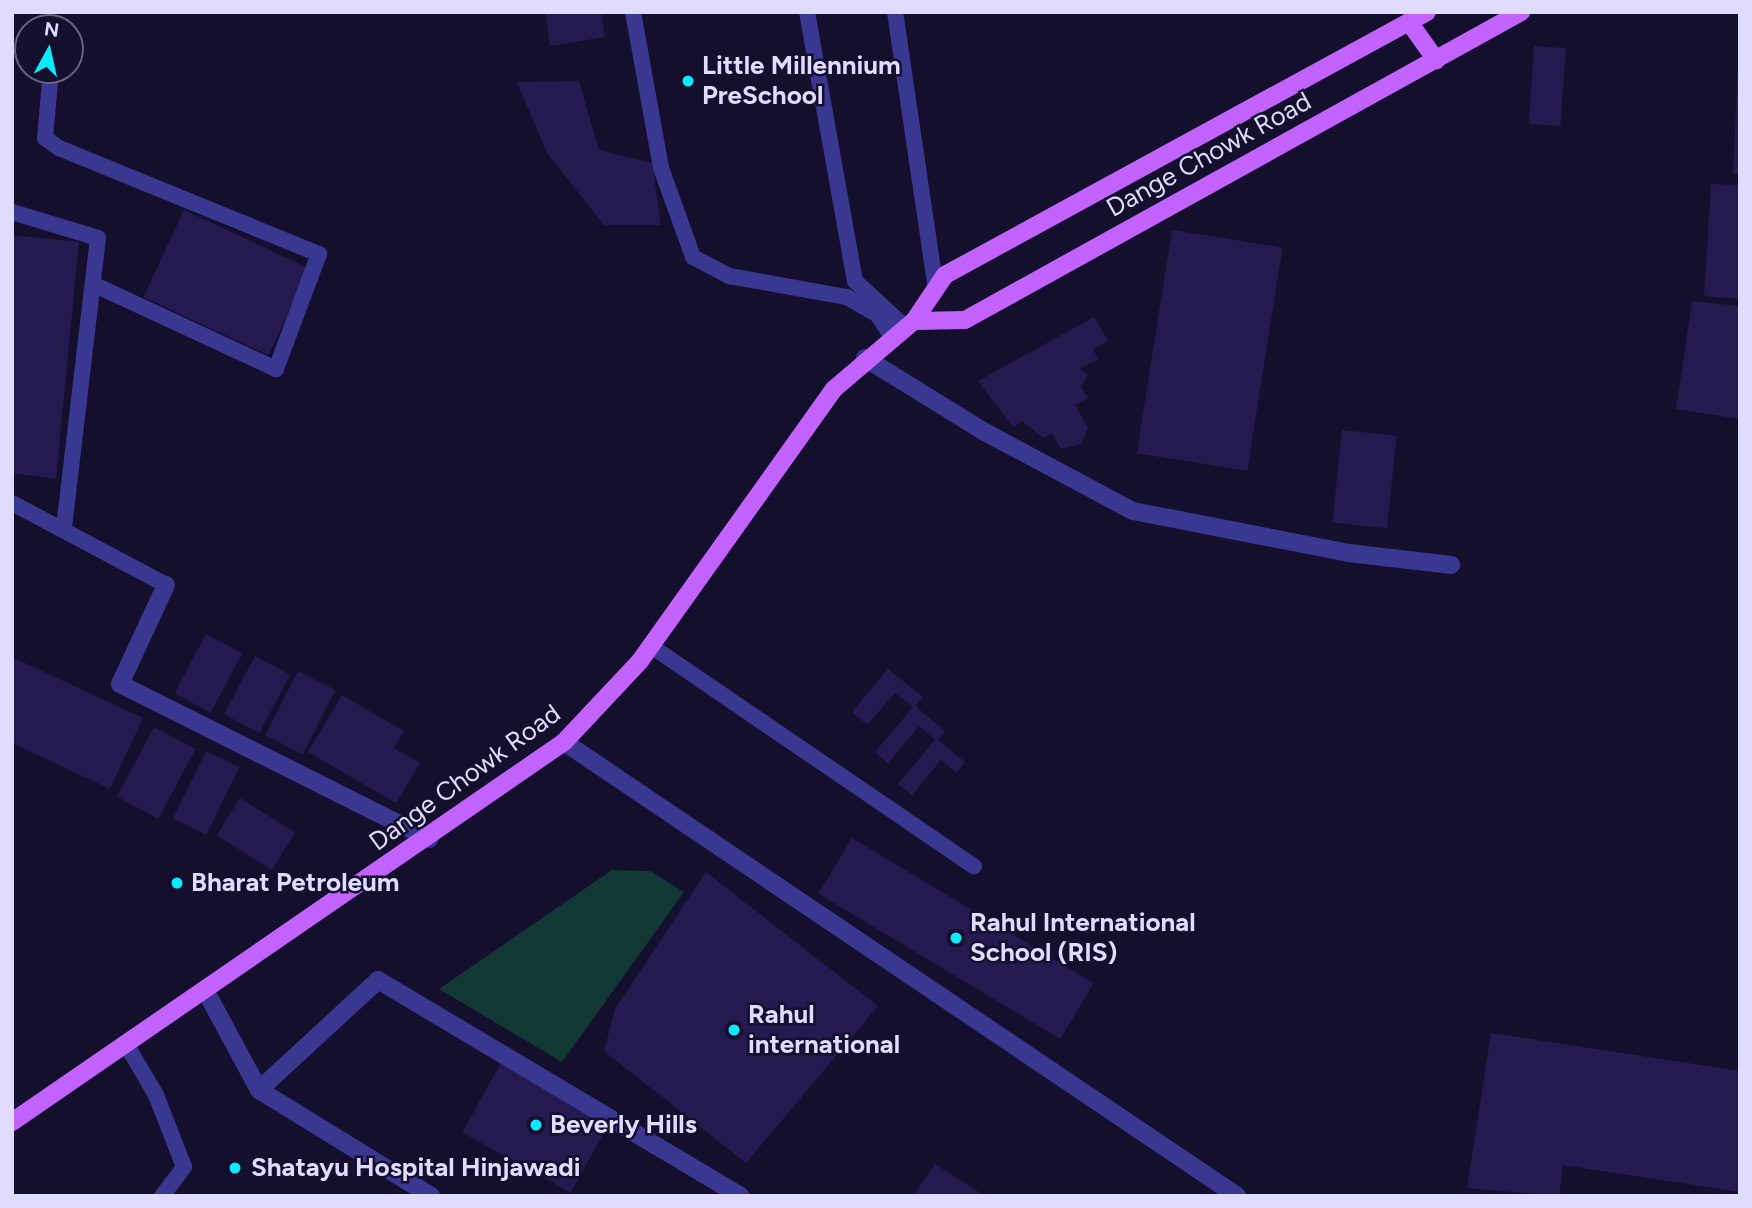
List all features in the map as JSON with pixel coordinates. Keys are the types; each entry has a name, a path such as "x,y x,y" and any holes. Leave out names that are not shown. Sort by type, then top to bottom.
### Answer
{"main road":[{"name":"Dange Chowk Road","path":"12,1122 429,839 564,742 604,705 650,646 834,389 865,358 904,328 945,275 1427,12"},
{"name":"Dange Chowk Road","path":"904,328 965,320 1521,12"},
{"path":"1409,23 1436,60"}],"street":[{"path":"865,358 983,431 1133,511 1349,553 1451,565"},
{"path":"166,585 120,684 429,839"},
{"path":"564,742 1237,1196"},
{"path":"259,1090 378,980 741,1196"},
{"path":"205,990 259,1090 431,1196"}],"lane":[{"path":"633,12 661,168 693,257 729,276 846,297 904,328"},
{"path":"807,12 855,281 904,328"},
{"path":"895,12 936,289"},
{"path":"50,84 45,138 59,148 319,254 276,369 93,284"},
{"path":"12,212 98,238 64,529"},
{"path":"12,503 166,585"},
{"path":"650,646 974,866"},
{"path":"125,1044 156,1096 184,1167 162,1196"}],"green space":[{"path":"612,870 650,871 684,892 562,1062 439,989"}],"building":[{"path":"545,12 601,12 605,37 550,46"},
{"path":"1534,46 1566,48 1560,126 1529,124"},
{"path":"1738,63 1740,174 1733,174"},
{"path":"579,81 599,150 652,163 661,225 604,225 547,153 517,82"},
{"path":"1711,184 1740,185 1740,299 1704,296"},
{"path":"184,210 309,268 268,355 143,297"},
{"path":"1172,230 1283,248 1247,471 1137,453"},
{"path":"12,235 79,242 56,479 12,473"},
{"path":"1692,301 1740,306 1740,419 1676,409"},
{"path":"1094,317 1108,341 1093,349 1098,359 1079,369 1088,374 1081,387 1088,398 1075,405 1088,428 1081,444 1061,449 1052,433 1043,438 1022,421 1013,427 978,381"},
{"path":"1342,430 1397,436 1387,528 1332,522"},
{"path":"206,634 242,653 211,712 175,693"},
{"path":"255,656 290,675 259,733 224,714"},
{"path":"12,657 143,718 110,789 12,743"},
{"path":"888,669 923,697 915,706 945,731 938,740 965,762 957,773 941,760 912,795 898,784 935,740 919,726 888,763 875,752 913,707 895,693 867,725 852,712"},
{"path":"298,671 335,690 303,754 265,735"},
{"path":"342,695 404,731 394,748 420,763 396,803 308,752"},
{"path":"154,727 195,749 158,819 117,797"},
{"path":"206,751 239,767 206,835 173,818"},
{"path":"240,798 295,832 272,870 217,835"},
{"name":"Rahul International School (RIS)","path":"852,838 1094,983 1060,1039 819,894"},
{"name":"Rahul international","path":"706,872 878,1006 746,1163 604,1051 615,1009"},
{"path":"1491,1033 1740,1071 1740,1192 1563,1165 1559,1196 1467,1188"},
{"name":"Beverly Hills","path":"503,1059 611,1119 571,1193 462,1132"},
{"path":"935,1164 985,1196 913,1196"}],"place":[{"name":"Little Millennium PreSchool","path":"688,81"},
{"name":"Bharat Petroleum","path":"177,883"},
{"name":"Rahul International School (RIS)","path":"956,938"},
{"name":"Rahul international","path":"734,1030"},
{"name":"Beverly Hills","path":"536,1125"},
{"name":"Shatayu Hospital Hinjawadi","path":"235,1168"}]}
